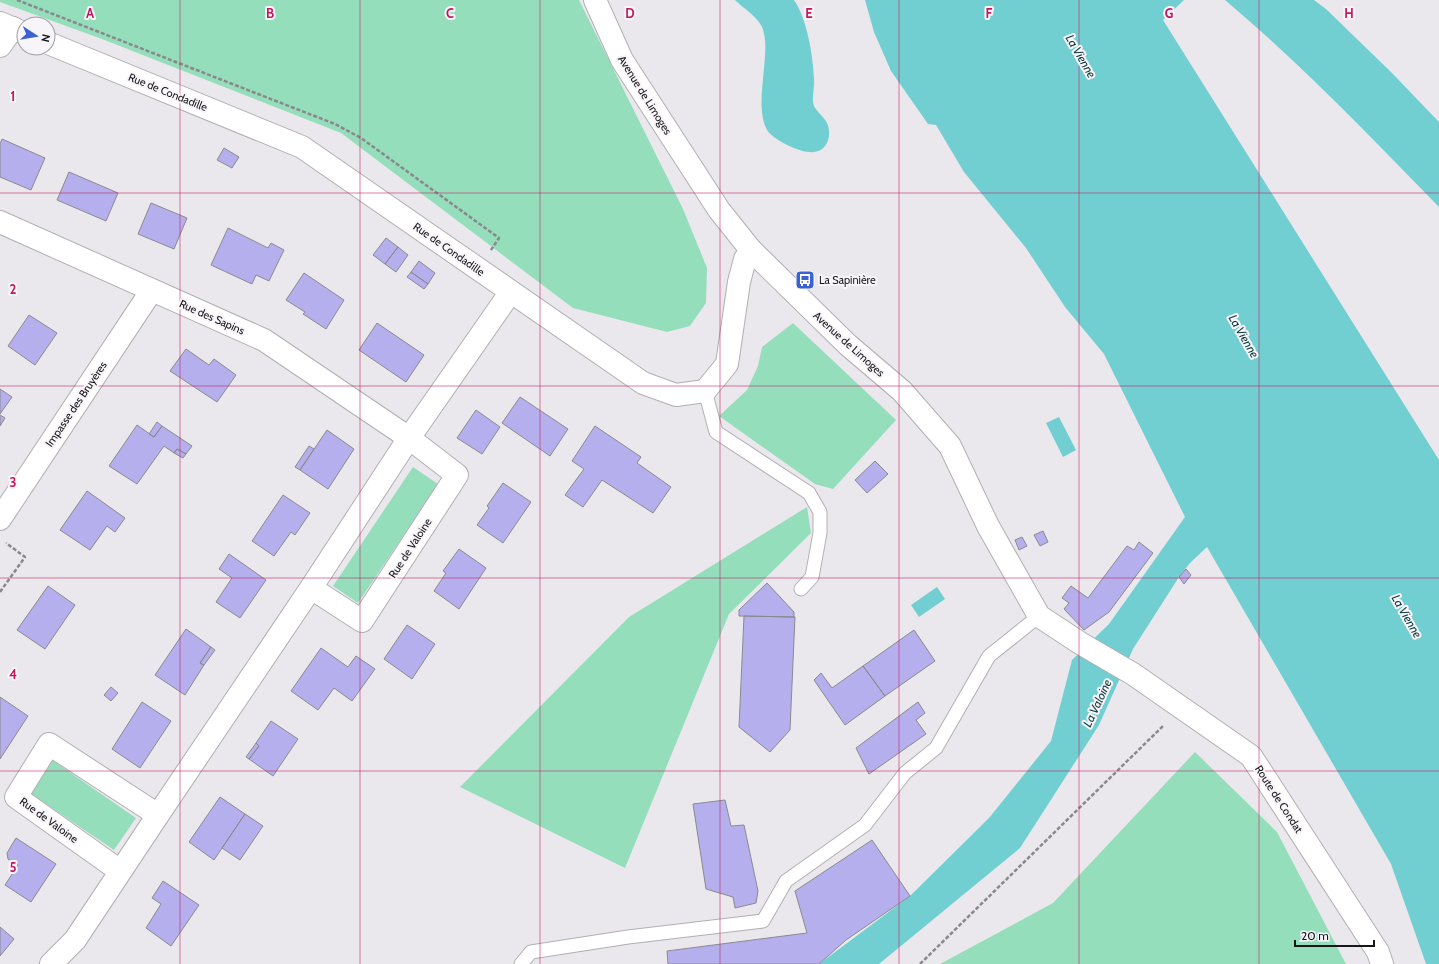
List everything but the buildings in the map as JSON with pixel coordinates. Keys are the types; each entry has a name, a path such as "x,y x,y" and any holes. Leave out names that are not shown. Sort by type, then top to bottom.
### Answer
{"street":[{"name":"Avenue de Limoges","path":"595,0 622,60 719,210 751,250 848,345 902,391 950,446 988,526 1039,616 1127,671"},
{"path":"0,46 12,28"},
{"name":"Rue de Condadille","path":"56,45 302,147 510,293 643,383 676,395 705,391"},
{"name":"Rue des Sapins","path":"0,222 264,340 409,438"},
{"path":"705,391 727,364 739,282 745,259 751,250"},
{"name":"Impasse des Bruyères","path":"0,518 152,290"},
{"path":"51,964 75,940 311,588 409,438 510,293"},
{"name":"Rue de Valoine","path":"311,588 362,621 371,608 457,475 409,438"},
{"name":"Route de Condat","path":"1127,671 1251,756 1378,952 1382,964"},
{"name":"Rue de Valoine","path":"120,871 16,797 49,744 158,815"}],"lane":[{"path":"705,391 716,432 809,493 820,512 820,533 812,577 801,589"},
{"path":"521,964 532,952 763,921 786,881 866,825 905,774 936,748 989,656 1039,616"}],"path":[{"path":"0,538 25,557 0,592"},
{"path":"920,964 1182,708"}],"green space":[{"path":"0,0 579,0 683,209 707,268 706,303 690,326 667,332 573,308 341,133 56,22 56,16 39,16 0,2"},
{"path":"793,323 896,420 833,489 815,484 719,416 747,390 758,366 762,347"},
{"path":"413,467 438,484 358,603 333,586"},
{"path":"807,507 811,533 729,614 625,868 460,787 629,617"},
{"path":"1195,752 1277,832 1346,964 940,964 1053,903"},
{"path":"52,760 136,818 114,850 30,793"}],"water":[{"path":"735,0 794,0 799,8 806,27 811,48 814,82 813,103 815,108 826,121 829,128 827,144 820,150 809,152 799,150 780,141 767,130 763,119 762,105 765,61 764,35 758,21"},
{"path":"865,0 1184,0 1163,20 1439,460 1439,964 1426,964 1391,864 1207,547 1190,563 1179,577 1133,649 1099,725 1020,848 879,964 819,964 910,896 989,818 1051,741 1072,660 1109,624 1185,517 1104,354 1065,307 1026,248 964,172 936,125 928,124 891,71 874,32"},
{"path":"1225,0 1314,0 1326,9 1391,72 1439,122 1439,207 1308,75"},
{"path":"1059,417 1076,450 1063,457 1046,423"},
{"path":"937,587 945,599 919,617 911,605"}],"place":[{"name":"La Sapinière","path":"805,280"}],"water label":[{"name":"La Vienne","path":"1081,56"},
{"name":"La Vienne","path":"1244,336"},
{"name":"La Vienne","path":"1407,616"},
{"name":"La Valoine","path":"1097,703"}]}
